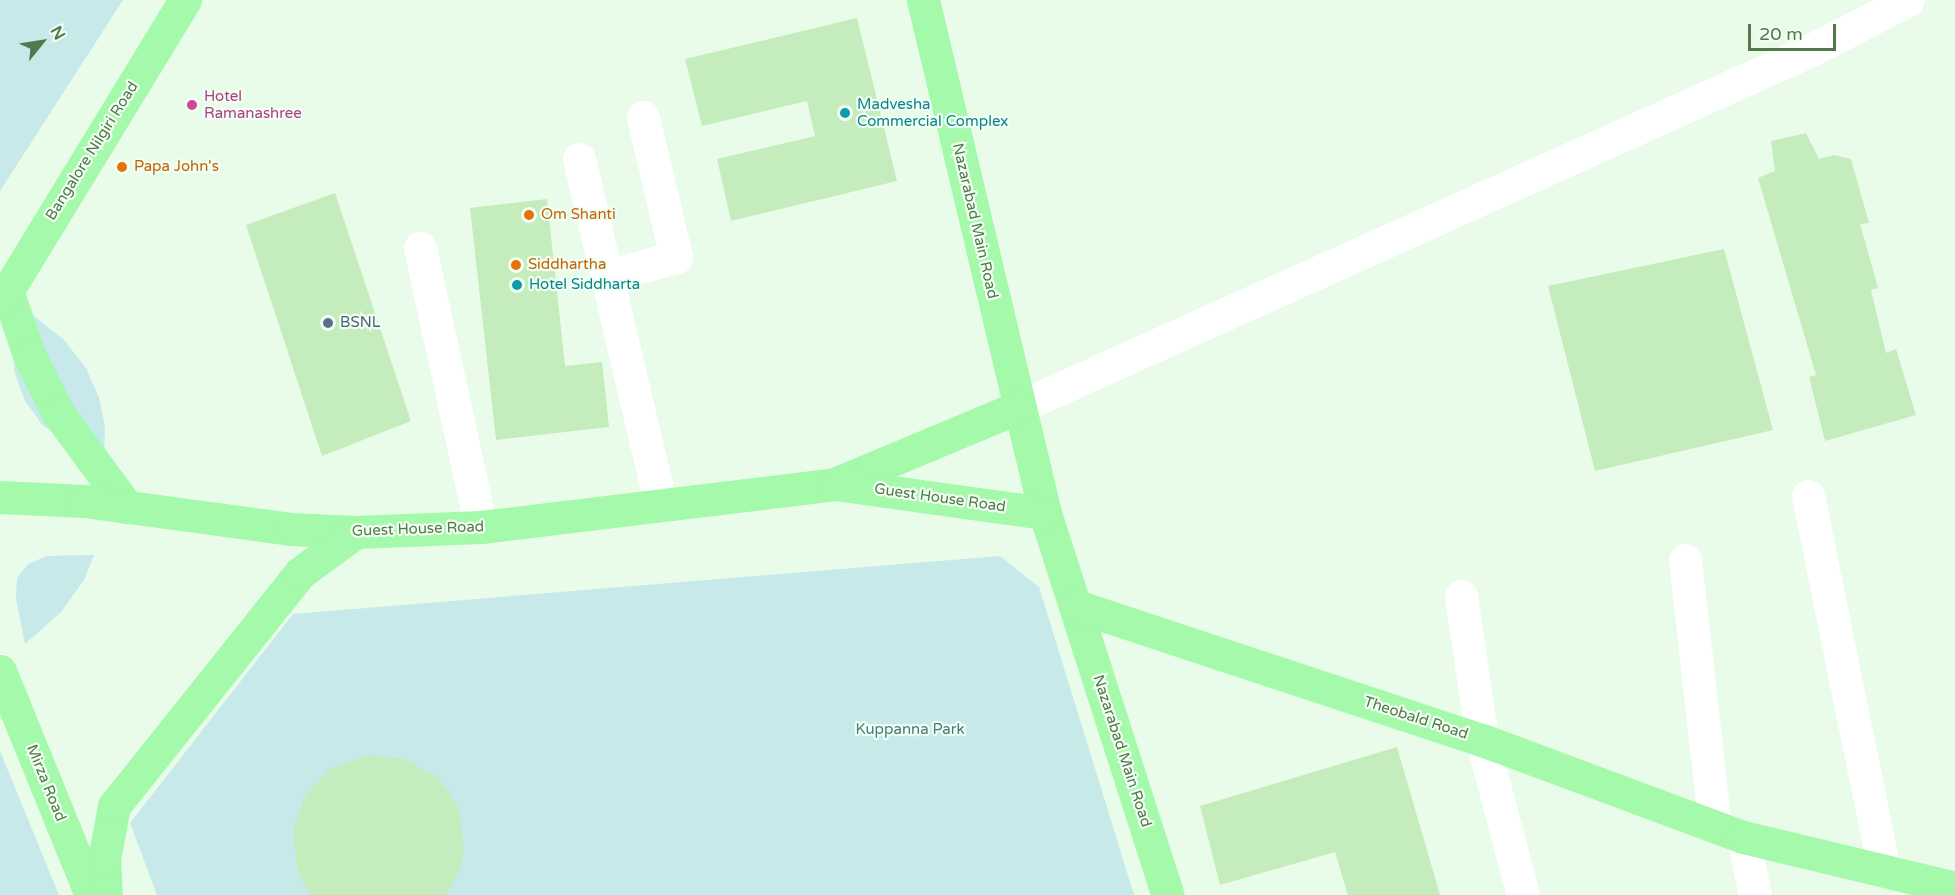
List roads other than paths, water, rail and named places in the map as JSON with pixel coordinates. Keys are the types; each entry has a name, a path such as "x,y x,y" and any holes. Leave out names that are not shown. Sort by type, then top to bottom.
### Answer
{"main road":[{"name":"Bangalore Nilgiri Road","path":"3,296 185,0"},
{"name":"Nazarabad Main Road","path":"923,0 1019,407"},
{"path":"3,296 28,355 58,413 127,507"},
{"path":"1019,407 1045,513 1076,606"},
{"name":"Guest House Road","path":"835,484 1019,407"},
{"name":"Guest House Road","path":"0,497 127,507 290,529 356,532 481,527 835,484 1045,513"},
{"path":"106,895 104,859 114,806 300,573 356,532"},
{"name":"Nazarabad Main Road","path":"1076,606 1167,895"},
{"name":"Theobald Road","path":"1076,606 1482,740 1729,831 1955,888"},
{"name":"Mirza Road","path":"0,671 91,895"}],"street":[{"path":"1019,407 1811,50 1908,0"},
{"path":"607,276 676,257 643,117"},
{"path":"579,159 661,505"},
{"path":"420,248 481,527"},
{"path":"1808,496 1884,871"},
{"path":"1685,560 1729,831 1755,895"},
{"path":"1461,596 1482,740 1523,895"}],"place":[{"name":"Hotel Ramanashree","path":"192,105"},
{"name":"Madvesha Commercial Complex","path":"845,113"},
{"name":"Papa John's","path":"122,167"},
{"name":"Om Shanti","path":"529,215"},
{"name":"Siddhartha","path":"516,265"},
{"name":"Hotel Siddharta","path":"517,285"},
{"name":"BSNL","path":"328,323"}],"park label":[{"name":"Kuppanna Park","path":"910,730"}]}
